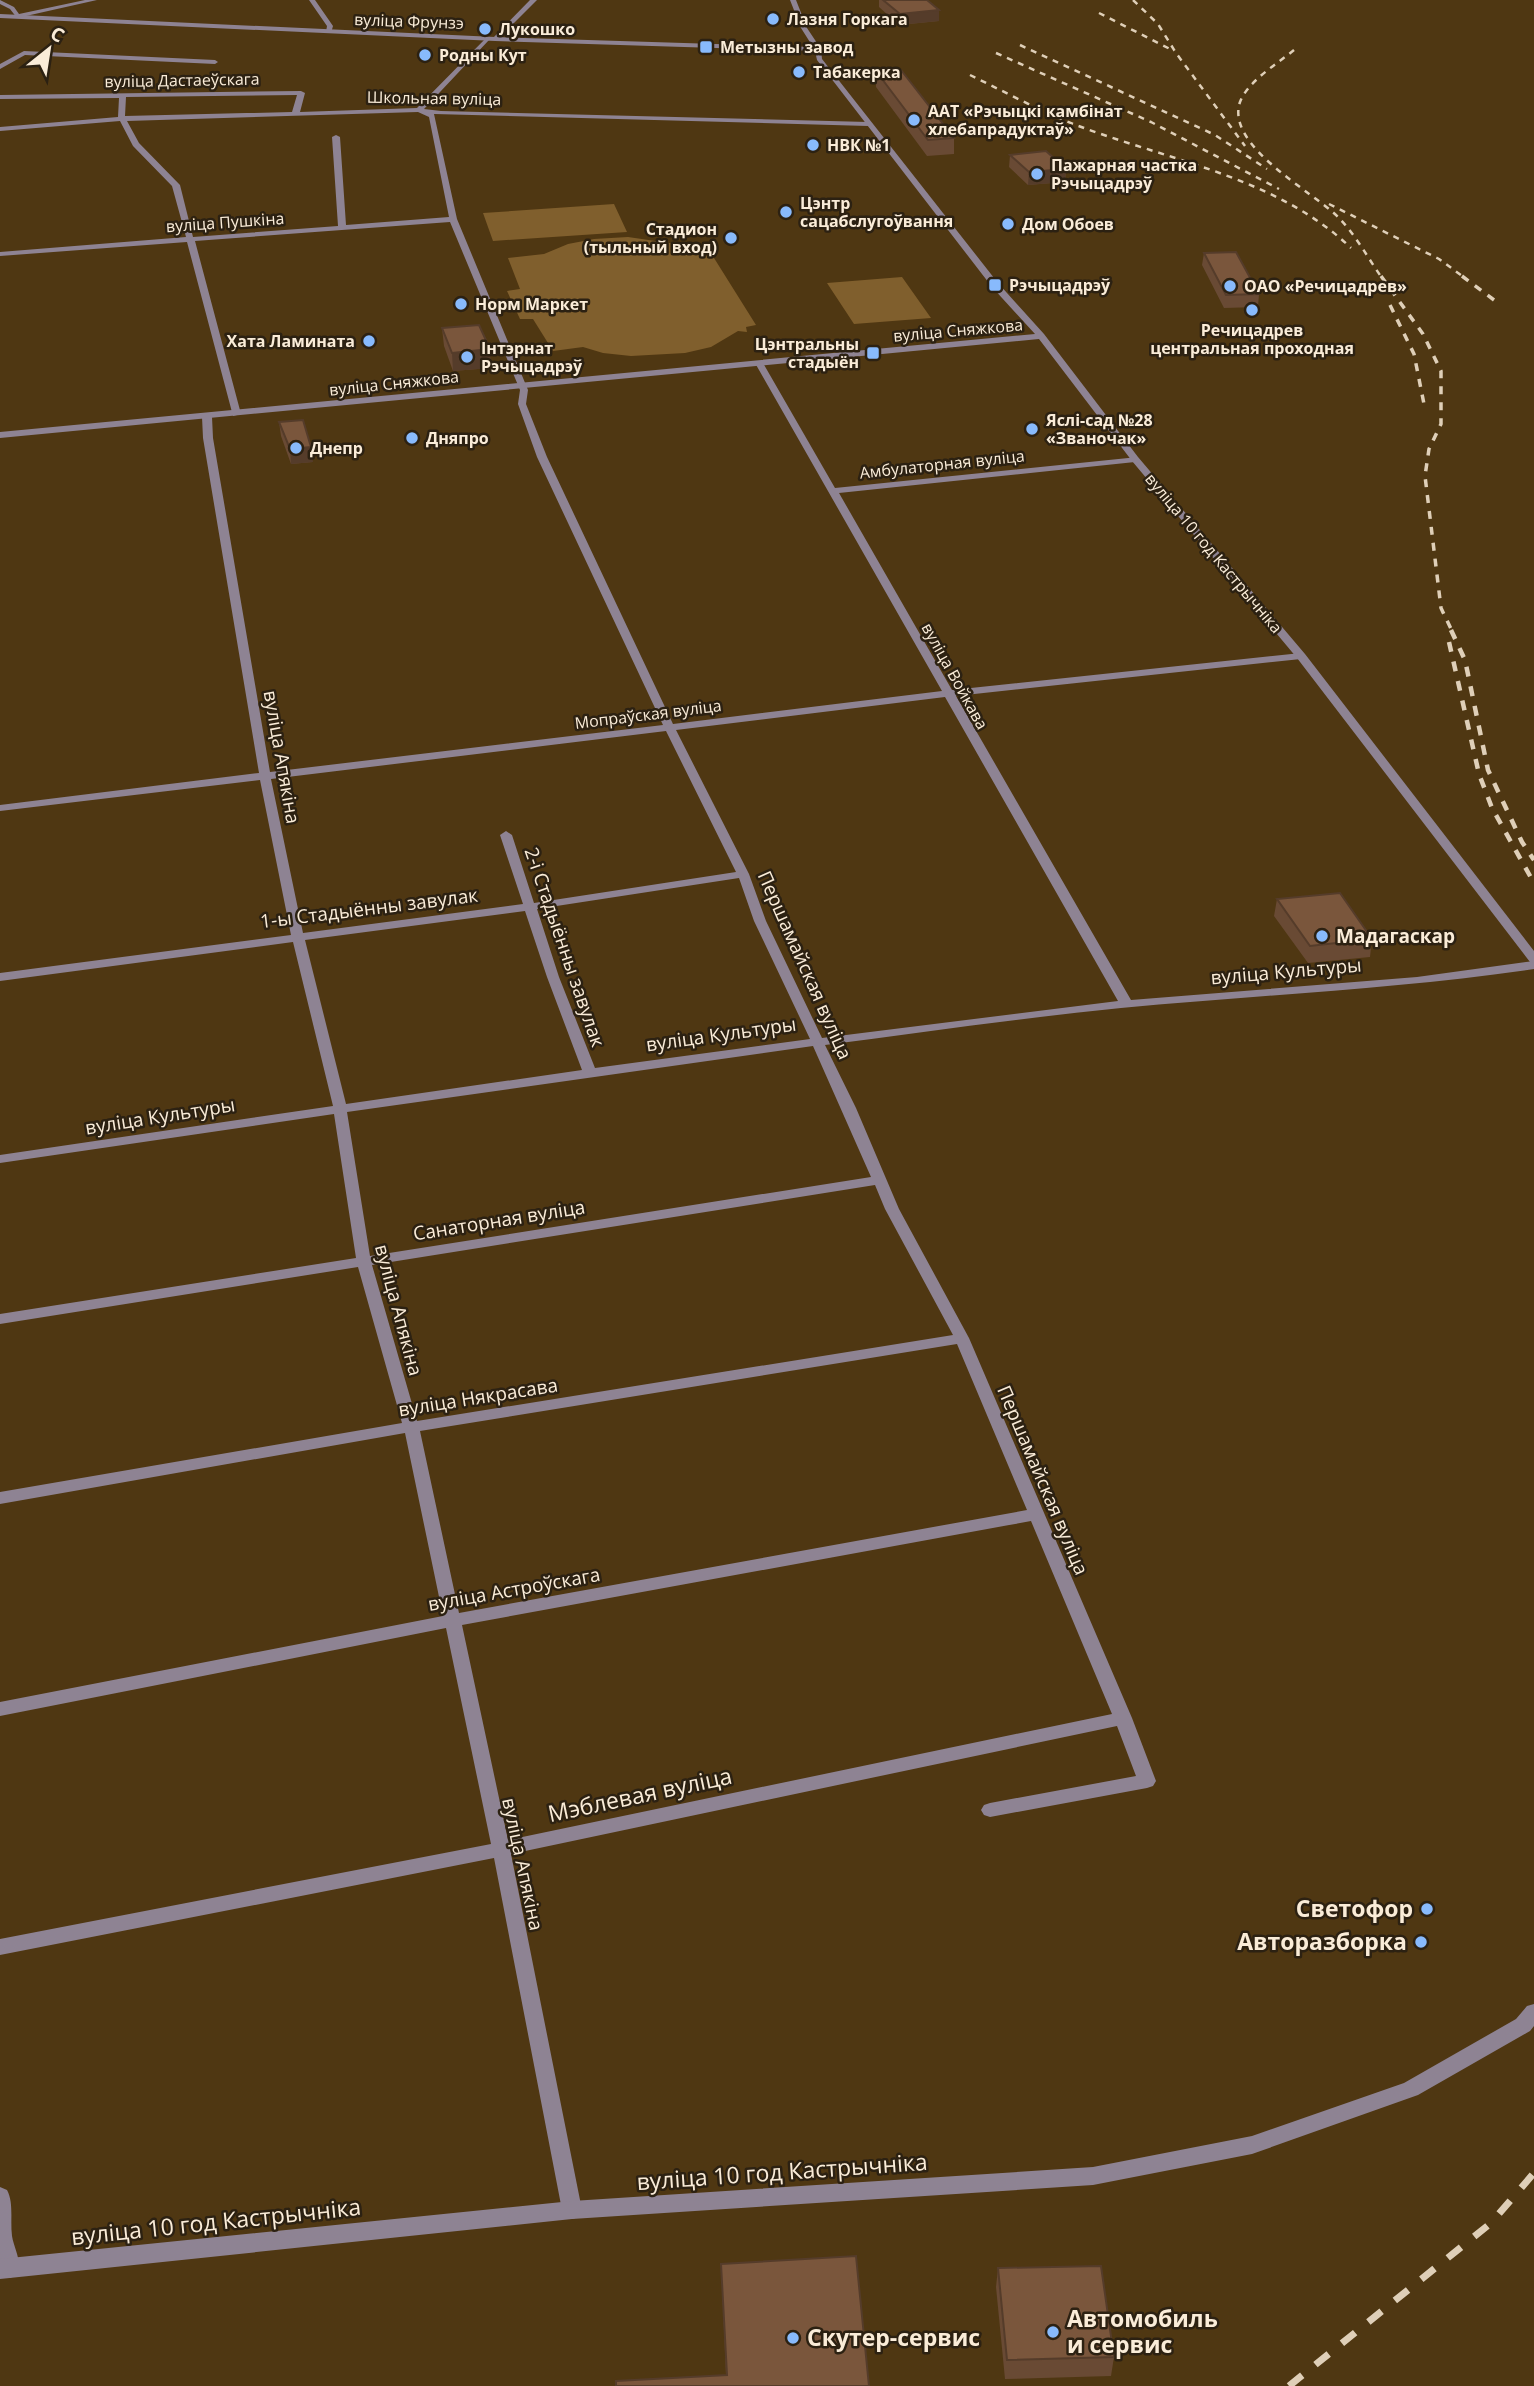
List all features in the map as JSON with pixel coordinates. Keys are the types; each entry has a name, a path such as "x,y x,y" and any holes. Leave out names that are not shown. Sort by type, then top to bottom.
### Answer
{"street":[{"path":"0,1 12,8 17,16 94,0"},
{"path":"312,0 330,26 329,32"},
{"path":"419,110 534,0"},
{"name":"вуліца 10 год Кастрычніка","path":"793,0 804,28 818,49 823,65 868,124 995,285 1041,337 1135,459 1301,656 1534,959"},
{"name":"вуліца Фрунзэ","path":"0,16 491,39 818,49"},
{"path":"0,67 24,52 215,62"},
{"name":"вуліца Дастаеўскага","path":"0,97 301,93 296,112"},
{"path":"123,95 122,119 136,144 176,186 236,414"},
{"name":"Школьная вуліца","path":"0,129 122,119 419,110 441,113 868,124"},
{"name":"Першамайская вуліца","path":"419,110 432,116 453,219 524,390 522,404 542,457 669,727 743,874 760,921 817,1040 892,1209 962,1338 1123,1717 1147,1781 990,1810"},
{"path":"336,137 342,227"},
{"name":"вуліца Пушкіна","path":"0,254 453,219"},
{"name":"вуліца Сняжкова","path":"0,435 1041,337"},
{"name":"вуліца Войкава","path":"760,363 1126,1003"},
{"name":"вуліца Апякіна","path":"207,416 208,438 265,778 298,937 340,1108 364,1261 411,1427 501,1850 572,2210"},
{"name":"Амбулаторная вуліца","path":"835,491 1135,459"},
{"name":"Мопраўская вуліца","path":"0,808 947,694 1301,656"},
{"name":"2-і Стадыённы завулак","path":"506,835 529,907 589,1071"},
{"name":"1-ы Стадыённы завулак","path":"0,977 529,907 743,874"},
{"name":"вуліца Культуры","path":"0,1159 589,1071 817,1040 1126,1003 1465,976 1534,965"},
{"name":"Санаторная вуліца","path":"0,1319 880,1180"},
{"name":"вуліца Някрасава","path":"0,1498 411,1427 962,1338"},
{"name":"вуліца Астроўскага","path":"0,1709 451,1621 1037,1514"},
{"name":"Мэблевая вуліца","path":"0,1947 501,1850 1123,1717"},
{"name":"вуліца 10 год Кастрычніка","path":"5,2268 572,2210 1093,2176 1252,2145 1411,2089 1523,2025 1534,2012"},
{"path":"0,2196 5,2268"}],"shaded area":[{"path":"614,204 627,232 493,241 483,213"},
{"path":"628,237 676,244 689,242 697,251 709,250 756,325 746,327 747,332 738,331 711,347 685,353 631,356 603,353 583,347 553,351 533,319 520,319 507,291 520,289 508,258 544,254 568,244 594,239"},
{"path":"902,277 931,318 854,324 827,283"}],"building":[{"path":"883,0 927,0 939,10 900,14"},
{"path":"901,70 954,138 928,140 876,71"},
{"path":"1046,151 1066,169 1029,172 1010,155"},
{"path":"1236,252 1259,294 1226,295 1204,253"},
{"path":"479,325 490,349 452,353 442,328"},
{"path":"303,420 311,447 290,449 279,422"},
{"path":"1340,893 1372,939 1310,946 1277,899"},
{"name":"Скутер-сервис","path":"856,2256 869,2386 616,2386 616,2381 727,2375 721,2264"},
{"name":"Автомобиль и сервис","path":"1101,2266 1114,2357 1007,2360 998,2268"}],"railway":[{"path":"1133,0 1158,24 1176,53 1245,146"},
{"path":"1099,13 1174,51"},
{"path":"1020,45 1215,135 1267,169"},
{"path":"1294,50 1264,73 1244,94 1240,102 1239,119 1245,135 1274,166 1338,217 1356,238 1382,278"},
{"path":"996,53 1151,122 1279,189"},
{"path":"970,75 1076,125 1221,173 1256,188 1290,204 1322,224 1351,248"},
{"path":"1329,204 1439,259 1465,278"},
{"path":"1381,276 1423,334 1441,371 1441,424 1429,449 1425,476 1441,608 1452,631"},
{"path":"1462,276 1494,300"},
{"path":"1390,305 1414,354 1424,404"},
{"path":"1451,630 1465,660 1488,770 1522,842 1534,860"},
{"path":"1449,642 1479,774 1492,808 1534,883"},
{"path":"1289,2386 1491,2223 1534,2173"}],"place":[{"name":"Лазня Горкага","path":"773,19"},
{"name":"Лукошко","path":"485,29"},
{"name":"Метызны завод","path":"706,47"},
{"name":"Родны Кут","path":"425,55"},
{"name":"Табакерка","path":"799,72"},
{"name":"ААТ «Рэчыцкі камбінат хлебапрадуктаў»","path":"914,120"},
{"name":"НВК №1","path":"813,145"},
{"name":"Пажарная частка Рэчыцадрэў","path":"1037,174"},
{"name":"Цэнтр сацабслугоўвання","path":"786,212"},
{"name":"Дом Обоев","path":"1008,224"},
{"name":"Стадион (тыльный вход)","path":"731,238"},
{"name":"Рэчыцадрэў","path":"995,285"},
{"name":"ОАО «Речицадрев»","path":"1230,286"},
{"name":"Норм Маркет","path":"461,304"},
{"name":"Речицадрев центральная проходная","path":"1252,310"},
{"name":"Хата Ламината","path":"369,341"},
{"name":"Цэнтральны стадыён","path":"873,353"},
{"name":"Інтэрнат Рэчыцадрэў","path":"467,357"},
{"name":"Яслі-сад №28 «Званочак»","path":"1032,429"},
{"name":"Дняпро","path":"412,438"},
{"name":"Днепр","path":"296,448"},
{"name":"Мадагаскар","path":"1322,936"},
{"name":"Светофор","path":"1427,1909"},
{"name":"Авторазборка","path":"1421,1942"},
{"name":"Автомобиль и сервис","path":"1053,2332"},
{"name":"Скутер-сервис","path":"793,2338"}]}
